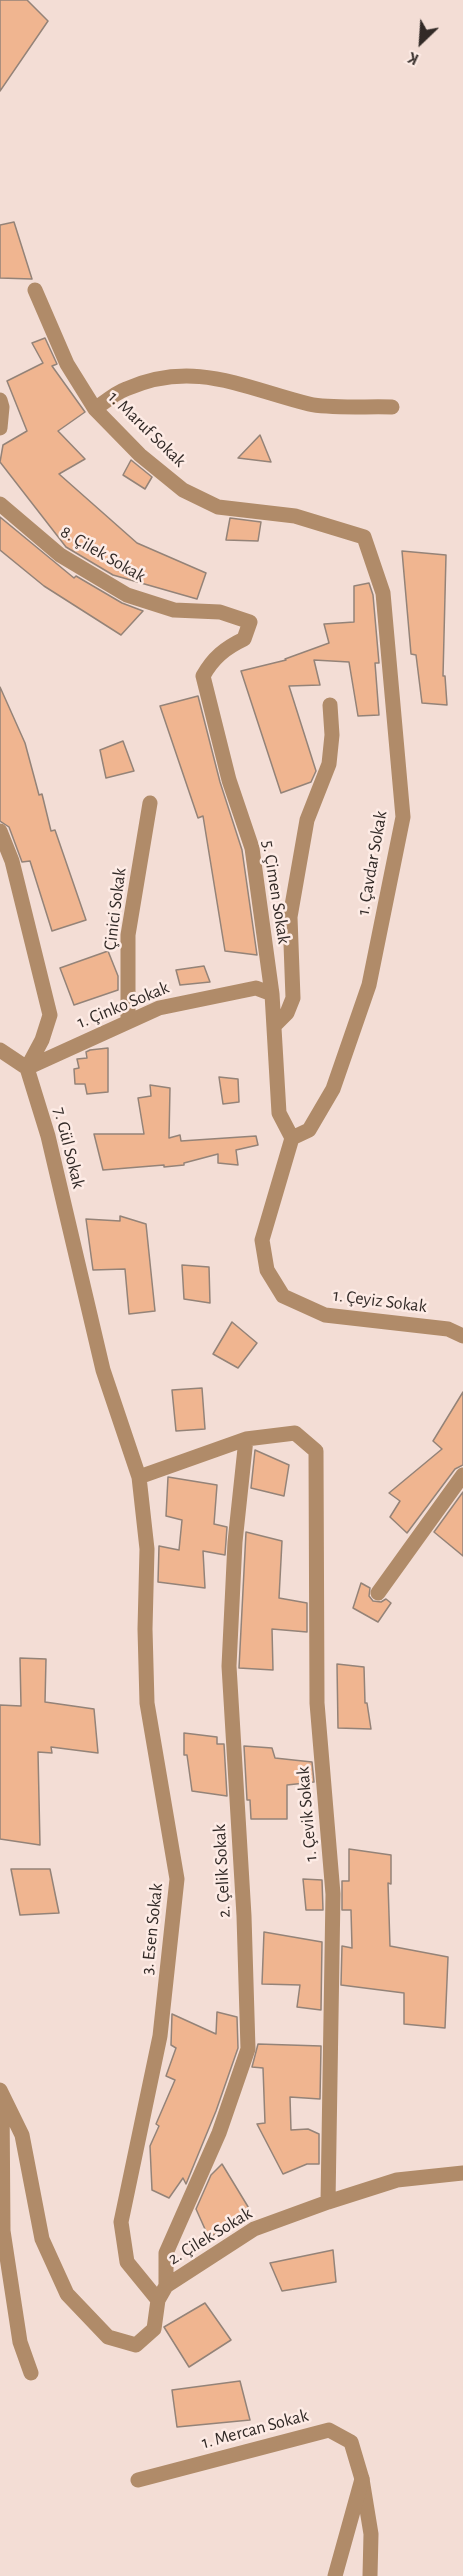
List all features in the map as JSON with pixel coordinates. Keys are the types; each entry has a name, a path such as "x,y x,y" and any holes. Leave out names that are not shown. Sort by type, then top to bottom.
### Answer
{"street":[{"name":"1. Maruf Sokak","path":"35,290 67,364 95,409 140,454 183,490 218,507 295,516 364,537"},
{"path":"95,409 125,389 168,377 205,375 311,404 392,407"},
{"path":"0,400 2,407 0,428"},
{"name":"8. Çilek Sokak","path":"0,504 60,555 127,595 174,610 220,612 250,622 244,639"},
{"name":"1. Çavdar Sokak","path":"292,1138 309,1130 333,1089 365,996 403,817 383,593 364,537"},
{"name":"5. Çimen Sokak","path":"244,639 230,645 212,660 203,676 229,780 252,848 272,994 279,1113 292,1138"},
{"path":"274,1026 287,1013 293,998 290,917 307,820 329,764 332,735 330,705"},
{"name":"Çinici Sokak","path":"128,1020 128,935 150,803"},
{"path":"0,831 12,861 50,1015 42,1040 27,1068 0,1050"},
{"name":"1. Çinko Sokak","path":"27,1068 128,1020 159,1008 256,988 272,994"},
{"name":"7. Gül Sokak","path":"27,1068 48,1136 103,1370 139,1477"},
{"name":"1. Çeyiz Sokak","path":"292,1138 262,1240 267,1270 283,1296 325,1315 448,1329 463,1336"},
{"name":"1. Çevik Sokak","path":"246,1438 295,1433 316,1451 317,1703 333,1894 328,2202"},
{"path":"139,1477 246,1438"},
{"name":"2. Çelik Sokak","path":"166,2286 166,2253 219,2133 248,2049 243,1905 229,1666 235,1542 246,1438"},
{"path":"378,1593 463,1475"},
{"name":"3. Esen Sokak","path":"139,1477 147,1548 145,1629 147,1703 177,1878 160,2036 121,2222 127,2262 158,2300"},
{"path":"1,2092 3,2231 20,2342 31,2373"},
{"name":"2. Çilek Sokak","path":"1,2092 22,2135 42,2239 67,2294 108,2337 136,2345 154,2329 158,2300 166,2286 254,2229 397,2180 463,2173"},
{"name":"1. Mercan Sokak","path":"138,2480 329,2430 351,2442 362,2479 371,2534 370,2576"},
{"path":"335,2576 362,2479"}],"building":[{"path":"0,0 27,0 48,21 0,91"},
{"path":"14,222 32,279 0,278 0,225"},
{"path":"45,338 57,364 52,366 85,412 58,431 85,459 59,474 137,543 206,573 197,599 113,575 66,547 0,462 3,445 27,431 7,381 43,363 32,343"},
{"path":"260,435 271,462 238,458"},
{"path":"131,460 152,477 145,489 123,475"},
{"path":"0,517 74,578 76,576 122,603 143,611 121,635 44,586 0,550"},
{"path":"230,518 261,522 258,541 226,540"},
{"path":"402,551 446,555 443,676 445,676 447,705 422,703 416,655 411,654"},
{"path":"369,583 373,595 379,663 375,663 379,715 358,716 349,662 314,660 320,685 289,686 316,771 311,782 281,793 241,671 286,660 329,643 324,624 354,622 354,586"},
{"path":"0,687 25,743 39,795 42,794 51,831 55,830 86,920 52,931 30,861 22,862 9,827 0,821"},
{"path":"198,696 220,782 242,850 257,955 225,951 203,816 198,818 160,706"},
{"path":"123,741 134,771 106,778 100,750"},
{"path":"108,951 118,976 118,990 74,1005 60,968"},
{"path":"204,966 210,982 180,985 176,970"},
{"path":"108,1048 108,1092 87,1094 85,1084 75,1084 74,1069 79,1068 77,1059 87,1058 86,1052 90,1050"},
{"path":"219,1077 238,1079 239,1102 223,1104"},
{"path":"150,1085 170,1088 169,1138 180,1135 181,1141 256,1136 258,1145 236,1150 238,1165 218,1163 218,1154 184,1163 184,1165 103,1170 94,1134 144,1134 138,1098 151,1096"},
{"path":"120,1216 146,1224 155,1311 129,1314 125,1269 93,1270 86,1219 120,1221"},
{"path":"182,1265 209,1267 210,1303 184,1299"},
{"path":"232,1322 257,1343 238,1368 213,1354"},
{"path":"202,1388 205,1429 176,1431 172,1390"},
{"path":"463,1392 463,1465 455,1469 407,1533 390,1517 400,1501 389,1493 442,1449 433,1441"},
{"path":"255,1450 289,1465 284,1496 251,1488"},
{"path":"168,1477 217,1485 214,1524 227,1527 225,1555 203,1551 205,1588 158,1582 159,1546 179,1550 182,1520 166,1516"},
{"path":"463,1492 463,1556 434,1532"},
{"path":"246,1532 282,1541 279,1598 307,1603 307,1632 272,1629 273,1670 239,1668"},
{"path":"361,1583 370,1588 369,1596 373,1601 381,1602 386,1599 391,1603 378,1622 353,1608"},
{"path":"20,1658 46,1659 45,1702 94,1709 98,1753 51,1747 52,1753 38,1752 40,1845 0,1839 0,1705 21,1706"},
{"path":"337,1664 364,1667 365,1703 367,1703 371,1729 338,1728"},
{"path":"184,1733 217,1737 217,1744 224,1744 227,1796 192,1791 187,1755 184,1755"},
{"path":"244,1746 272,1748 275,1758 312,1762 314,1782 287,1785 287,1819 251,1819 250,1800 247,1800"},
{"path":"349,1849 391,1855 391,1884 388,1883 390,1946 448,1957 445,2028 404,2024 404,1993 341,1985 342,1946 352,1948 351,1910 342,1910 342,1881 349,1881"},
{"path":"11,1869 50,1869 59,1913 20,1915"},
{"path":"303,1879 322,1880 323,1910 306,1910"},
{"path":"264,1932 322,1942 321,2010 297,2007 300,1985 262,1984"},
{"path":"217,2012 237,2017 238,2048 216,2111 186,2184 183,2178 169,2198 152,2190 150,2146 159,2126 156,2124 175,2080 166,2076 176,2048 171,2045 172,2014 216,2034"},
{"path":"258,2044 321,2046 320,2099 290,2097 291,2130 308,2129 319,2134 319,2164 307,2164 283,2174 257,2124 265,2123 263,2068 252,2067"},
{"path":"222,2164 250,2210 209,2238 196,2209 211,2175"},
{"path":"333,2250 336,2282 282,2291 270,2263"},
{"path":"205,2303 231,2340 189,2367 164,2327"},
{"path":"240,2381 250,2420 177,2427 172,2390"}]}
